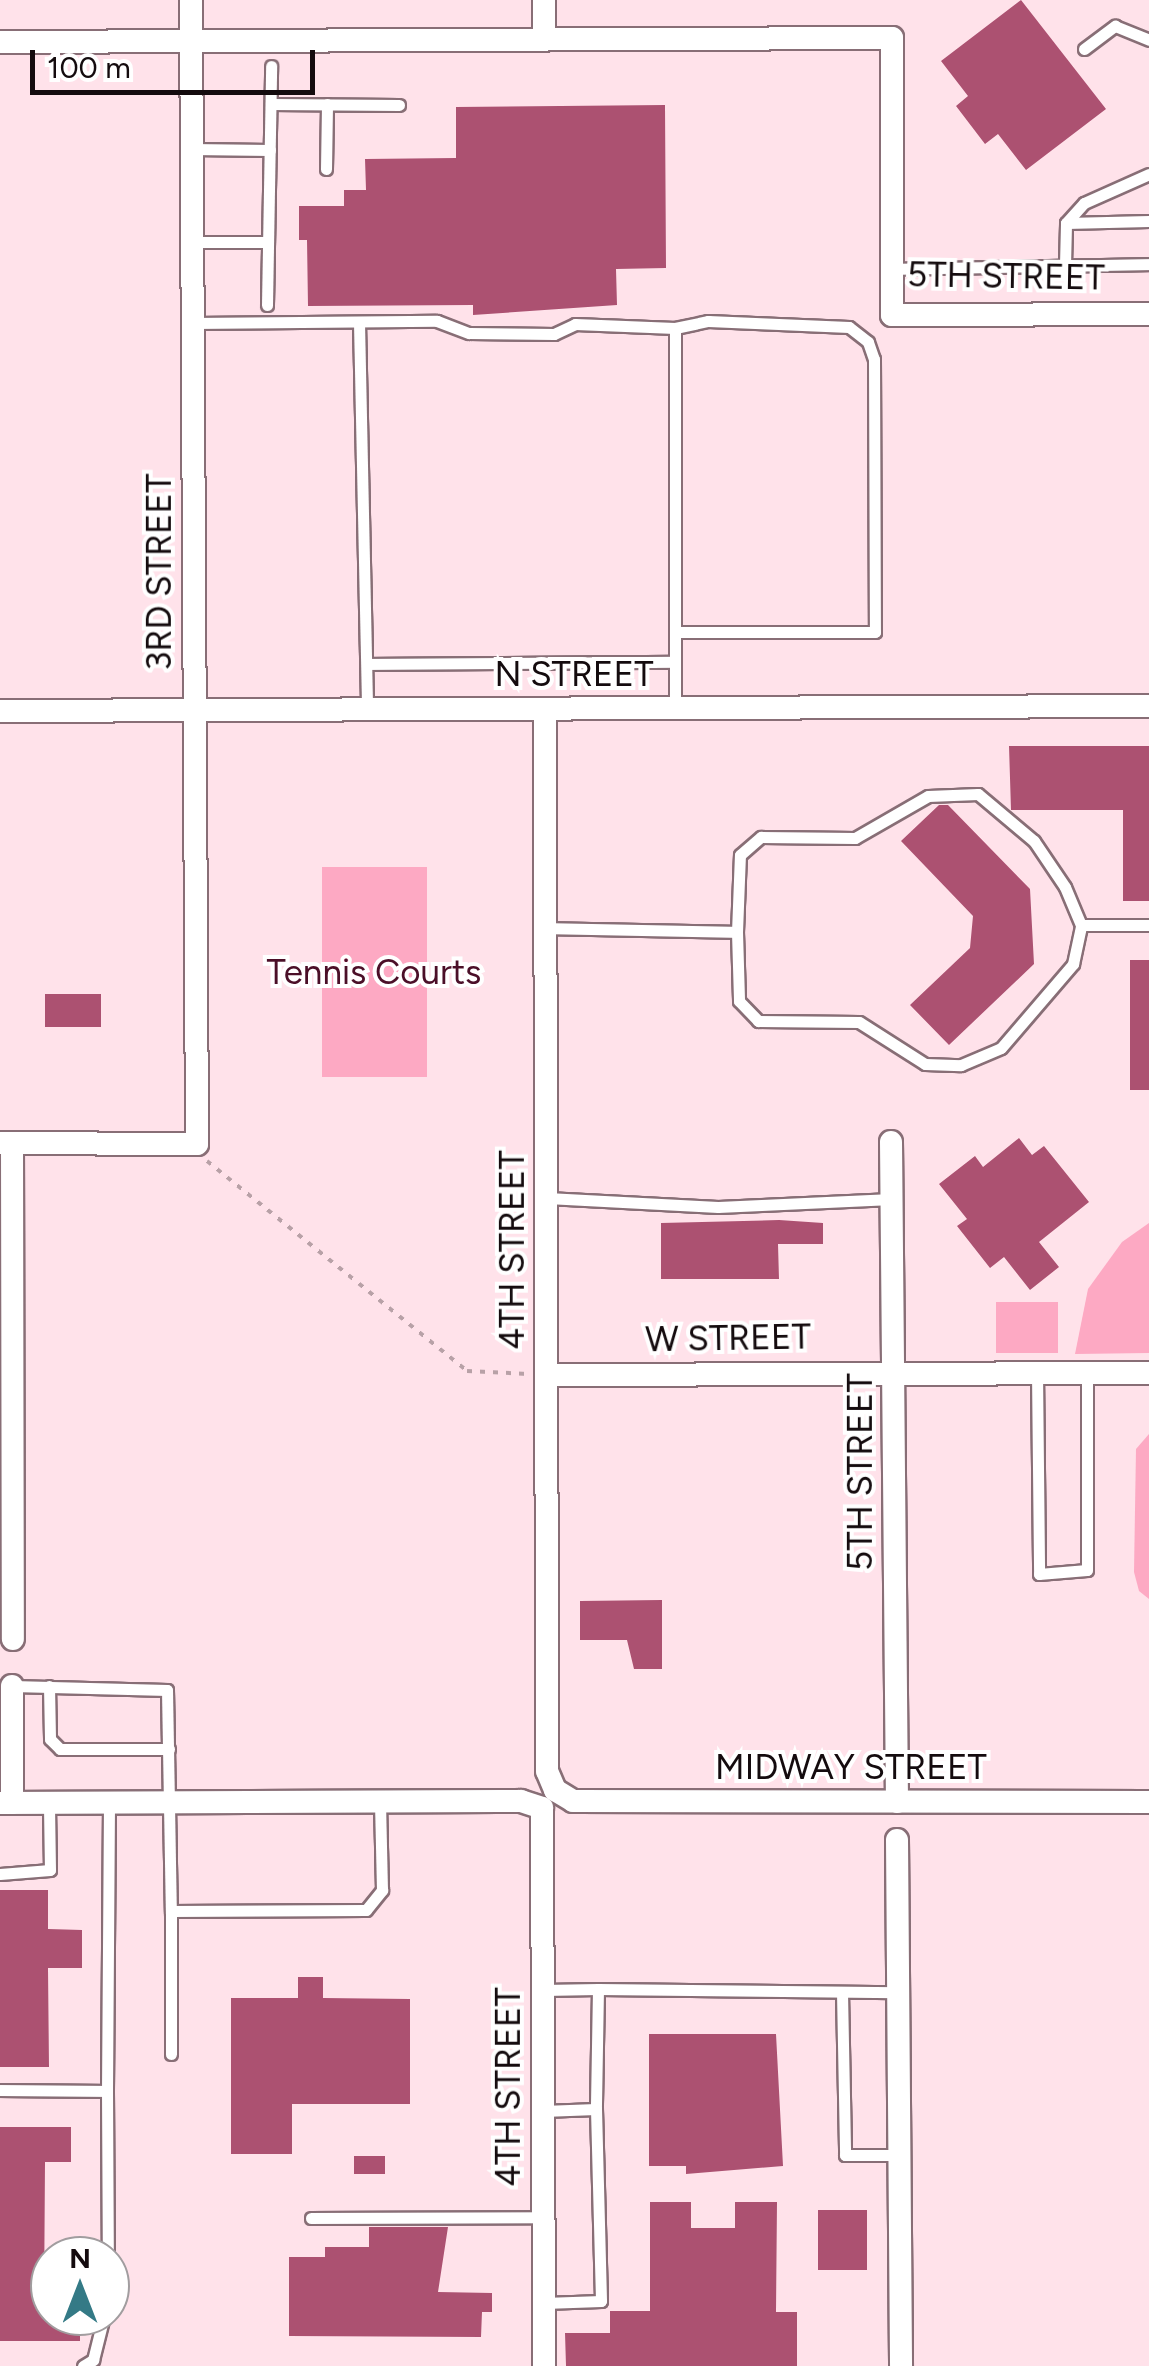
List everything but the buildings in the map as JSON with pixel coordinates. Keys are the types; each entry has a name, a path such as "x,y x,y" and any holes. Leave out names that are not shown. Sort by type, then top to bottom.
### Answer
{"street":[{"name":"3RD STREET","path":"191,0 197,1144"},
{"path":"0,42 544,40 544,0"},
{"name":"5TH STREET","path":"544,40 892,38 892,315 1149,314"},
{"name":"N STREET","path":"0,711 1149,706"},
{"name":"4TH STREET","path":"544,2366 542,1990 548,1799 545,709"},
{"name":"5TH STREET","path":"891,1142 897,1802"},
{"path":"13,1639 6,1143 197,1144"},
{"name":"W STREET","path":"548,1375 895,1370 1149,1373"},
{"path":"6,1803 12,1686"},
{"name":"MIDWAY STREET","path":"6,1803 548,1799 1149,1802"},
{"path":"897,1840 901,2366"}],"lane":[{"path":"1084,49 1116,26 1149,40"},
{"path":"266,305 271,66"},
{"path":"270,104 399,105"},
{"path":"326,168 327,104"},
{"path":"192,149 270,150"},
{"path":"1065,265 1066,223 1084,203 1149,174"},
{"path":"1066,223 1149,221"},
{"path":"192,242 268,242"},
{"path":"892,269 1149,264"},
{"path":"192,323 437,321 469,333 554,334 575,324 674,328 708,321 834,324 868,342 875,632 674,632"},
{"path":"359,322 366,710"},
{"path":"674,328 675,708"},
{"path":"366,664 675,662"},
{"path":"978,794 1034,841 1066,886 1081,925 1074,964 1001,1048 961,1066 925,1064 859,1022 758,1021 739,1001 740,856 761,838 856,838 928,796 978,794"},
{"path":"1081,925 1149,925"},
{"path":"546,928 737,932"},
{"path":"547,1198 718,1208 800,1208 825,1197 892,1199"},
{"path":"1037,1372 1037,1569 1054,1574 1087,1570 1087,1372"},
{"path":"12,1686 162,1687 169,1695 171,2054"},
{"path":"49,1686 50,1739 60,1750 169,1750"},
{"path":"108,2236 110,1802"},
{"path":"170,1911 366,1910 382,1890 380,1802"},
{"path":"0,1874 50,1870 50,1803"},
{"path":"544,2302 601,2301 596,2109 598,1988"},
{"path":"542,1990 898,1992"},
{"path":"842,1992 845,2155 900,2155"},
{"path":"0,2090 106,2091"},
{"path":"543,2111 596,2109"},
{"path":"311,2218 544,2216"},
{"path":"83,2366 93,2360 99,2336"}],"path":[{"path":"197,1144 210,1166 467,1371 548,1375"}],"green space":[{"name":"Tennis Courts","path":"322,867 427,867 427,1077 322,1077"},
{"path":"1149,1223 1149,1353 1075,1354 1088,1289 1122,1242"},
{"path":"996,1302 1058,1302 1058,1353 996,1353"},
{"path":"1149,1434 1149,1599 1139,1591 1134,1572 1136,1449"}]}
